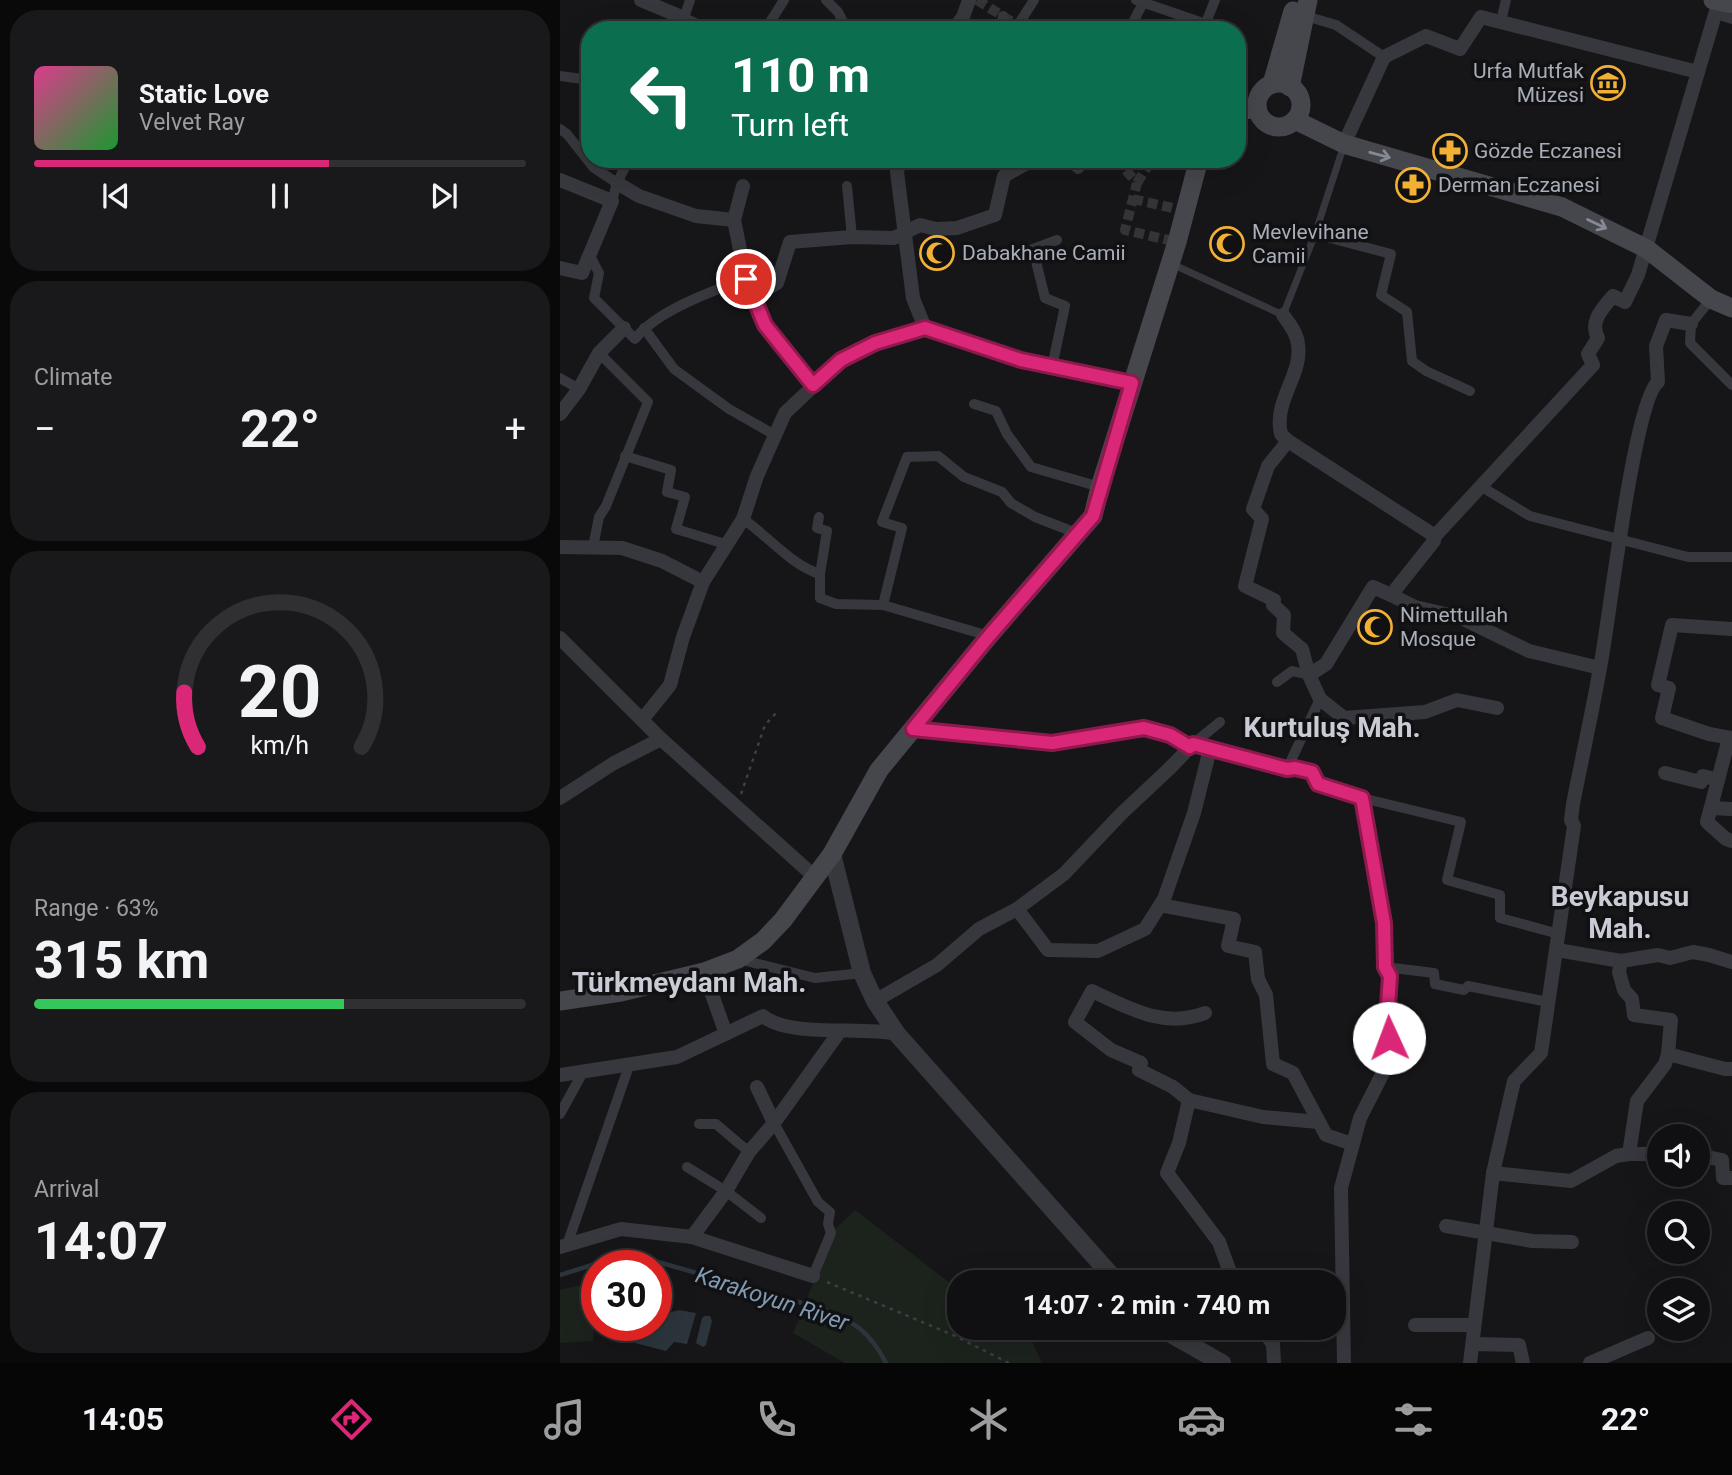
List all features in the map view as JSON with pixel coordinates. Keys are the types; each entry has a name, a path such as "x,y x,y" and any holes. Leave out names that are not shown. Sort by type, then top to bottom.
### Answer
{"main road":[{"path":"1281,85 1300,7"},
{"path":"1281,85 1295,91 1300,109 1295,120 1276,127 1263,120 1257,108 1262,91 1281,85"},
{"path":"1246,110 1257,108"},
{"path":"1295,120 1344,144 1562,208 1647,249 1711,299 1732,308"},
{"path":"560,1001 621,992 704,972 738,959 764,941 832,854 879,770 989,636 1093,516 1196,168"}],"street":[{"path":"641,0 677,21"},
{"path":"683,21 690,0"},
{"path":"771,21 784,0"},
{"path":"826,0 842,21"},
{"path":"959,21 969,0"},
{"path":"1021,21 1034,0"},
{"path":"1206,21 1215,0"},
{"path":"1501,22 1506,0"},
{"path":"1132,21 1140,1 1189,21"},
{"path":"1720,5 1732,19"},
{"path":"1391,595 1434,541 1435,536 1592,365 1588,355 1598,338 1594,331 1598,315 1613,296 1625,302 1647,249 1720,5"},
{"path":"1300,7 1336,25 1384,57"},
{"path":"1002,21 1003,16"},
{"path":"1344,144 1384,57 1426,36 1460,49 1481,17 1698,72"},
{"path":"560,76 581,79"},
{"path":"560,129 581,152"},
{"path":"594,168 639,196 696,216 734,220"},
{"path":"560,268 582,273 624,168"},
{"path":"898,168 903,232 913,298 925,328"},
{"path":"755,296 777,283 790,242 852,237 894,238 920,225 936,229 957,228 995,215 1004,176 1018,168"},
{"path":"560,180 612,201"},
{"path":"743,186 734,220 746,279 765,325 813,385"},
{"path":"847,186 852,237"},
{"path":"1315,234 1391,254 1381,295 1407,312 1412,361 1426,371 1470,391"},
{"path":"1052,367 1065,306 1045,298 1033,248 1058,240"},
{"path":"590,256 599,273 594,298 635,339 644,328 706,292 746,279"},
{"path":"1711,299 1691,324 1690,343 1732,385"},
{"path":"1283,315 1293,328 1298,344 1297,362 1279,412 1281,434 1435,536"},
{"path":"1470,1363 1493,1173 1514,1081 1541,1053 1574,826 1571,820 1573,804 1600,668 1642,417 1652,387 1658,382 1656,346 1666,320 1691,324"},
{"path":"560,414 579,389 599,353 624,328"},
{"path":"644,328 674,369 729,410 775,435"},
{"path":"642,720 670,685 683,637 703,582 743,519 757,476 785,413 841,360 875,343 925,328 1021,360 1132,383"},
{"path":"593,547 599,517 606,506 648,402 599,353"},
{"path":"560,377 579,389"},
{"path":"975,404 996,411 1007,433 1031,467 1100,487"},
{"path":"1288,441 1268,466 1253,509 1262,519 1245,586 1274,600 1273,605 1284,615 1283,632 1302,649 1309,676 1320,699 1344,718 1425,712 1457,700 1497,708"},
{"path":"625,456 671,470 667,492 685,497 676,528 725,544"},
{"path":"883,605 902,528 883,522 907,457 938,457 964,477 1002,492 1011,503 1035,517 1079,534"},
{"path":"1482,487 1530,516 1688,557 1732,557"},
{"path":"819,517 817,528 827,531 820,574 820,598 836,604 883,605 989,636"},
{"path":"743,519 811,572 820,574"},
{"path":"560,547 622,548 662,561 703,582"},
{"path":"1309,676 1326,664 1373,587 1410,605 1460,617 1529,651 1600,668"},
{"path":"1732,629 1672,625 1658,685 1669,688 1662,718 1730,738 1710,802 1707,822 1732,841"},
{"path":"560,638 565,655 642,720 815,877"},
{"path":"1277,682 1292,671 1309,676"},
{"path":"1287,769 1320,699"},
{"path":"875,1001 937,965 979,929 1017,909 1064,874 1191,745 1220,722"},
{"path":"913,729 1052,743 1144,728 1170,735 1191,745 1287,769 1312,772 1318,784 1362,798 1461,822 1447,880 1500,895 1500,918 1559,934"},
{"path":"560,798 614,763 662,740"},
{"path":"1017,909 1048,950 1098,951 1145,929 1160,905 1194,813 1210,749"},
{"path":"1665,774 1702,782 1703,776 1718,780"},
{"path":"1344,1363 1341,1188 1360,1118 1392,1055 1387,1020 1390,976 1385,967 1384,923 1362,798"},
{"path":"1711,808 1732,809"},
{"path":"832,854 862,973 875,1001 897,1034 1106,1270"},
{"path":"1160,905 1234,919 1228,946 1255,952 1258,979 1266,995 1273,1064 1293,1073 1326,1135 1352,1144"},
{"path":"1557,950 1620,961 1658,955 1670,958 1693,953 1732,962"},
{"path":"738,959 815,978 862,973"},
{"path":"1620,961 1619,972 1624,990 1632,999 1634,1014 1671,1020 1665,1064 1637,1101 1629,1154"},
{"path":"1385,967 1434,973 1436,984 1464,990 1468,986 1548,1002"},
{"path":"704,972 726,1034"},
{"path":"1205,1013 1189,1019 1160,1017 1137,1011 1092,991 1075,1021 1111,1050 1141,1063 1139,1070 1173,1087 1189,1100 1263,1117 1319,1122"},
{"path":"560,1075 677,1057 763,1016 772,1024 840,1031 880,1030 897,1034"},
{"path":"692,1237 726,1191 749,1153 774,1123 840,1031"},
{"path":"1668,1054 1732,1069"},
{"path":"564,1246 630,1063"},
{"path":"560,1114 583,1072"},
{"path":"564,1246 621,1229 692,1237 813,1276 831,1233 828,1224 830,1212 818,1202 757,1087"},
{"path":"1189,1100 1179,1143 1167,1174 1219,1242 1229,1270"},
{"path":"699,1124 716,1124 749,1153"},
{"path":"1493,1173 1571,1181 1616,1156 1647,1154"},
{"path":"1710,1158 1721,1160 1723,1178 1732,1178"},
{"path":"687,1167 726,1191 761,1218"},
{"path":"1446,1226 1532,1241 1572,1242"},
{"path":"1415,1325 1474,1325"},
{"path":"1590,1363 1647,1338"},
{"path":"1182,1340 1223,1363"},
{"path":"1270,1340 1273,1344 1274,1363"},
{"path":"1473,1344 1519,1345 1523,1363"}],"lane":[{"path":"1170,263 1283,315 1315,234 1344,144"}],"path":[{"path":"736,807 765,725 779,710"},
{"path":"813,1276 953,1335 1009,1363"}],"shaded area":[{"path":"855,1210 947,1281 947,1340 1031,1340 1042,1363 845,1363 793,1333 835,1229"},
{"path":"581,1285 581,1341 593,1341 560,1343 560,1290"},
{"path":"679,1310 696,1313 687,1344 674,1342 666,1351 635,1343 672,1341 672,1312"},
{"path":"710,1316 712,1321 706,1345 703,1347 696,1343 702,1318"}],"waterway":[{"name":"Karakoyun River","path":"560,1275 605,1261 658,1262 823,1309 860,1329 874,1343 886,1363"}],"tunnel":[{"path":"977,0 1011,21"},
{"path":"1124,168 1137,183 1125,230 1177,242"},
{"path":"1137,183 1146,168"},
{"path":"1133,199 1185,211"}],"place":[{"name":"Urfa Mutfak Müzesi","path":"1608,83"},
{"name":"Gözde Eczanesi","path":"1450,151"},
{"name":"Derman Eczanesi","path":"1413,185"},
{"name":"Mevlevihane Camii","path":"1227,244"},
{"name":"Dabakhane Camii","path":"937,253"},
{"name":"Nimettullah Mosque","path":"1375,627"}],"district":[{"name":"Kurtuluş Mah.","path":"1332,727"},
{"name":"Beykapusu Mah.","path":"1620,912"},
{"name":"Türkmeydanı Mah.","path":"689,982"}],"route":[{"path":"746,279 765,325 813,385 841,360 875,343 925,328 1021,360 1132,383 1093,516 913,729 1052,743 1144,728 1170,735 1190,747 1193,744 1287,769 1312,772 1318,784 1362,798 1384,923 1385,967 1390,976 1387,1020 1389,1038"}]}
